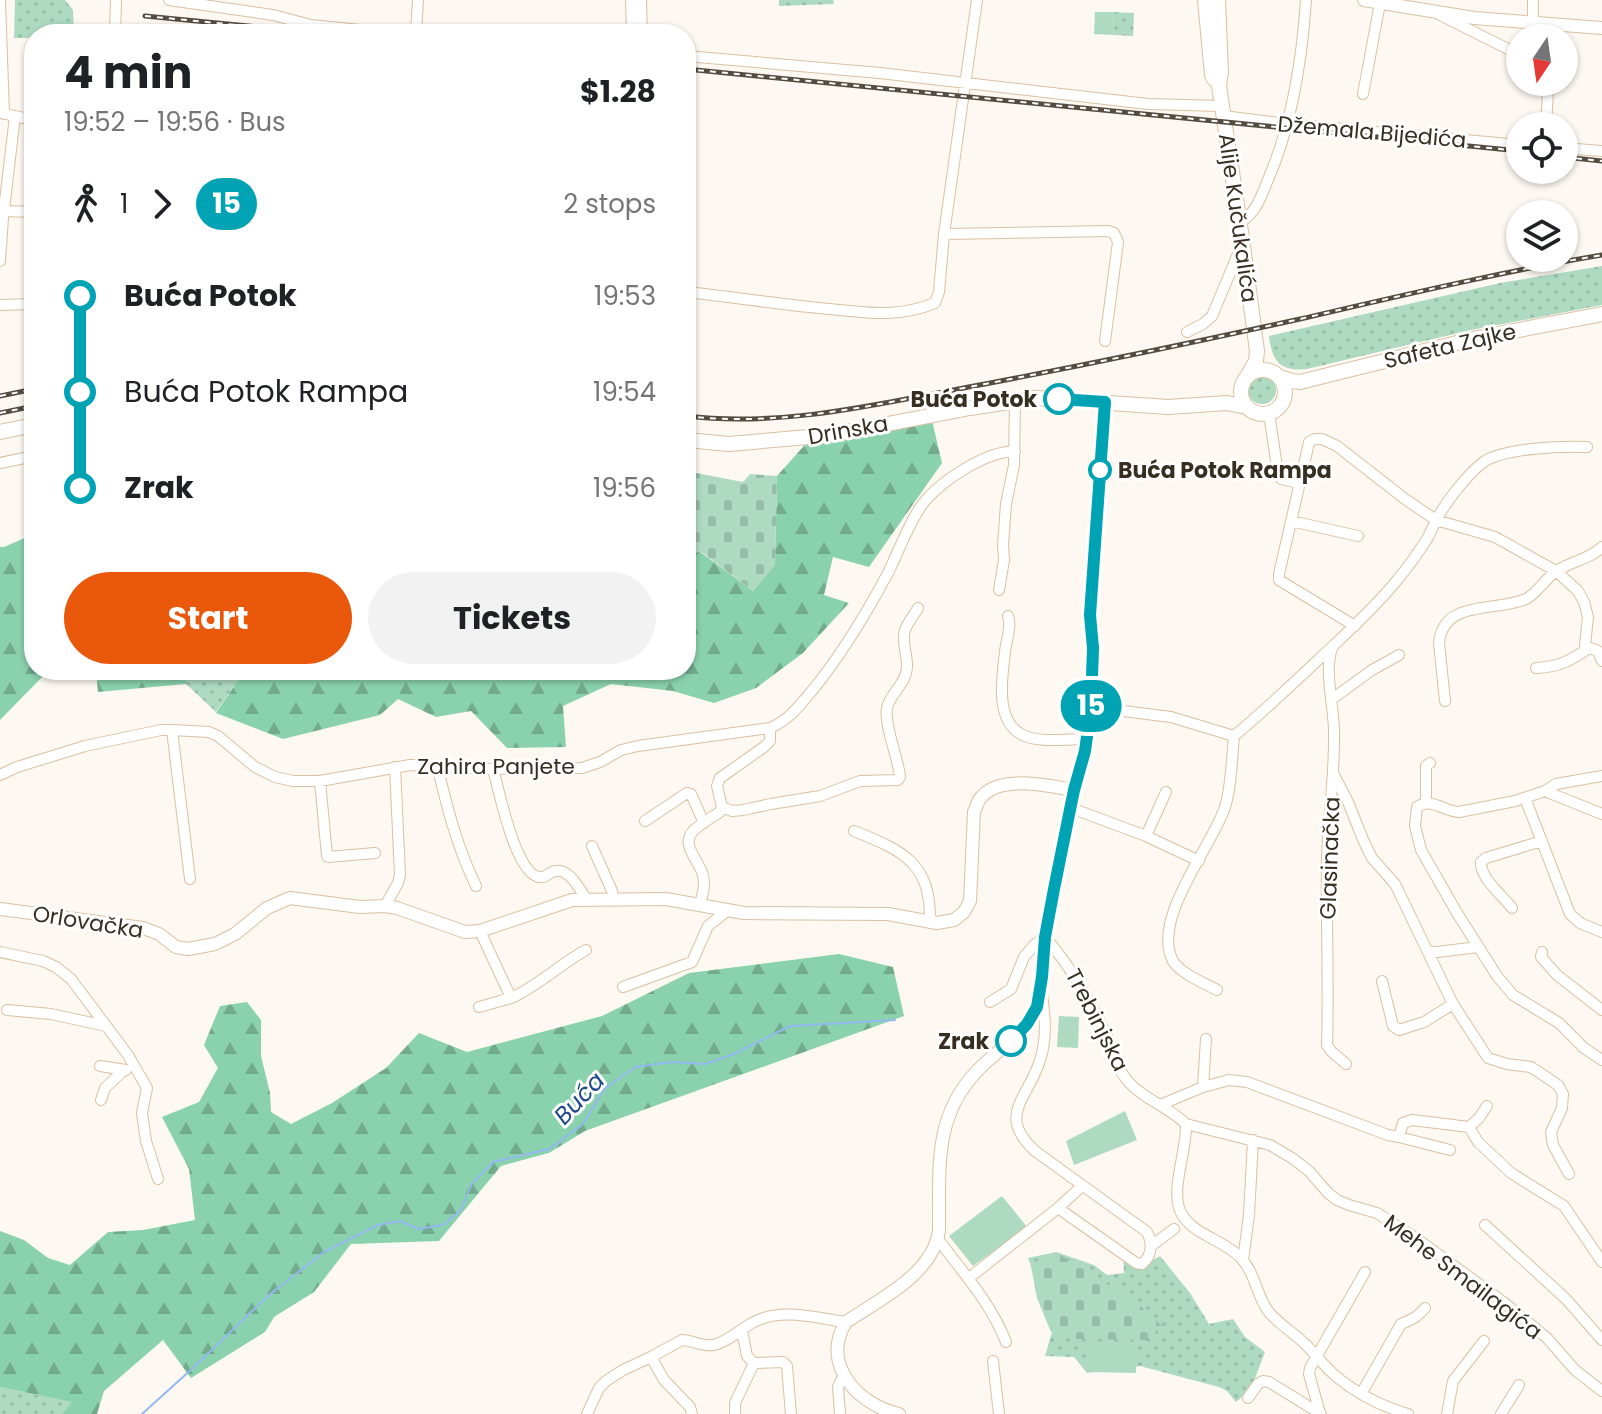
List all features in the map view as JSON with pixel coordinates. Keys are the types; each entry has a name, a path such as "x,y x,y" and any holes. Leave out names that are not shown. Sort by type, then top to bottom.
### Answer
{"main road":[{"name":"Alije Kučukalića","path":"1205,0 1212,75 1219,86"},
{"name":"Alije Kučukalića","path":"1218,0 1219,86 1257,351 1256,361 1244,381"},
{"name":"Safeta Zajke","path":"1276,374 1300,382 1477,338 1602,314"},
{"name":"Alije Kučukalića","path":"1257,351 1276,374"},
{"path":"1227,403 1244,381 1260,370 1276,374 1283,383 1284,398"},
{"path":"1244,381 1240,394 1246,407"},
{"path":"1105,402 1168,407 1227,403 1246,407 1257,414 1269,413 1300,382"},
{"name":"Drinska","path":"696,441 729,444 831,435 1015,399 1105,402"},
{"path":"0,432 24,427"}],"street":[{"path":"115,24 116,0"},
{"path":"171,0 273,15 307,24"},
{"path":"272,0 273,15"},
{"path":"416,24 418,0"},
{"path":"631,0 632,24"},
{"path":"641,0 642,24"},
{"path":"696,293 886,314 904,313 935,303 939,292 944,234 977,0"},
{"path":"1240,222 1250,217 1261,197 1288,124 1306,0"},
{"path":"1364,0 1435,13 1602,28"},
{"path":"1533,0 1533,22"},
{"path":"0,2 6,115 0,261"},
{"path":"1363,94 1380,3"},
{"path":"1435,13 1506,48"},
{"path":"1492,41 1496,20"},
{"name":"Džemala Bijedića","path":"696,57 880,73 1148,104 1213,108 1288,124 1506,144"},
{"path":"1578,149 1602,151"},
{"path":"4,211 24,212"},
{"path":"944,234 1114,233 1118,242 1105,341"},
{"path":"1187,332 1212,316 1238,254 1244,251"},
{"path":"0,305 24,304"},
{"path":"999,590 1004,560 1006,504 1014,465 1015,399"},
{"path":"899,1414 882,1411 871,1404 860,1396 844,1375 838,1355 840,1332 846,1322 920,1270 930,1255 938,1239 940,1146 950,1110 975,1072 1013,1039 1037,1007 1045,937 1065,831 1085,751 1091,707 1093,648 1090,615 1105,402"},
{"path":"1269,413 1278,474 1281,479 1299,483"},
{"path":"1355,626 1279,580 1309,442 1315,439 1337,446 1436,520 1495,537 1556,571 1578,591 1584,602 1588,617 1585,646 1598,651 1602,661"},
{"path":"1217,990 1176,967 1167,942 1170,921 1225,808 1234,736 1355,626 1398,579 1428,537 1436,520 1468,476 1482,463 1514,453 1563,446 1587,447"},
{"name":"Zahira Panjete","path":"0,775 85,746 161,730 209,732 255,767 275,777 320,781 395,767 582,768 621,750 638,746 770,728 793,714 840,655 887,574 922,504 955,474 1003,451 1015,451"},
{"path":"0,463 24,458"},
{"path":"1291,521 1358,536"},
{"path":"1445,701 1439,635 1450,620 1467,611 1525,599 1556,571 1596,554 1602,547"},
{"path":"722,807 732,811 743,810 820,796 860,781 898,780 899,764 887,711 888,704 904,680 907,663 904,635 918,608"},
{"path":"1008,616 1010,625 1003,666 1002,705 1011,726 1023,736 1041,740 1086,739"},
{"name":"Glasinačka","path":"1334,645 1329,662 1334,775 1328,838 1327,1045 1346,1064"},
{"path":"1536,668 1565,663 1589,648"},
{"path":"1332,699 1399,655"},
{"path":"1091,707 1171,717 1234,736"},
{"path":"722,807 717,786 720,778 770,741 770,728"},
{"path":"172,730 190,879"},
{"path":"1426,802 1426,766 1430,763"},
{"path":"437,765 455,834 476,886"},
{"path":"391,907 400,875 395,767"},
{"path":"493,769 509,830 517,852 530,873 544,878 555,871 563,872 569,875 587,900"},
{"path":"1334,775 1372,858 1395,884 1453,1004 1488,1058 1531,1067 1558,1085 1563,1094 1562,1108 1551,1132 1553,1145 1569,1174"},
{"path":"1602,776 1556,784 1525,798 1459,812 1420,803 1415,826 1421,850 1497,976 1513,995 1559,1023 1584,1048 1601,1059 1602,1072"},
{"path":"320,781 327,856 375,853"},
{"path":"511,998 480,931 572,900 666,899 744,913 888,914 930,922 954,920 964,912 970,901 974,812 979,799 990,790 1016,783 1074,790"},
{"path":"1545,791 1602,814"},
{"path":"1146,836 1166,792"},
{"path":"645,821 687,793 691,794 704,823"},
{"path":"1525,798 1570,914 1580,923 1602,932"},
{"path":"700,904 705,889 703,874 688,840 691,833 722,807"},
{"path":"1071,808 1146,836 1199,861"},
{"path":"854,831 895,849 910,860 928,891 930,922"},
{"path":"1512,908 1485,877 1479,867 1481,862 1542,841"},
{"path":"592,846 614,900"},
{"name":"Orlovačka","path":"0,909 143,928 159,934 176,947 188,949 215,944 235,934 267,908 290,898 360,907 391,907 456,930 480,931"},
{"path":"623,987 692,962 708,926 728,910"},
{"path":"990,1002 1011,989 1024,957 1045,937"},
{"name":"Trebinjska","path":"1045,937 1066,960 1105,1032 1122,1073 1141,1093 1186,1124"},
{"path":"1428,952 1478,947"},
{"path":"479,1007 511,998 586,950"},
{"name":"Orlovačka","path":"0,952 43,961 71,979 128,1055 130,1070 147,1088 142,1113 146,1141 158,1179"},
{"path":"1542,952 1541,957 1557,975 1602,1010"},
{"path":"1382,981 1393,1026 1399,1030 1424,1022 1453,1004"},
{"path":"1041,985 1045,1043 1037,1071 1015,1117 1016,1127 1023,1140 1033,1149 1141,1227 1152,1240 1146,1260 1142,1264 1136,1263 1058,1208"},
{"path":"7,1010 51,1014 106,1026"},
{"path":"1203,1087 1206,1039"},
{"path":"100,1066 130,1070"},
{"path":"101,1100 105,1088 130,1070"},
{"path":"1160,1105 1229,1080 1247,1082 1388,1135 1450,1150"},
{"path":"1399,1137 1403,1123 1412,1120 1469,1127 1487,1106"},
{"path":"1186,1124 1178,1197 1187,1221 1243,1260 1268,1310 1337,1377 1361,1394 1408,1414"},
{"name":"Mehe Smailagića","path":"1186,1124 1270,1145 1292,1158 1337,1200 1377,1213 1502,1301 1547,1338 1575,1370 1602,1391"},
{"path":"1469,1127 1478,1142 1511,1173 1564,1206 1602,1262"},
{"path":"1243,1260 1253,1140"},
{"path":"969,1278 1082,1186"},
{"path":"1485,1225 1566,1299 1602,1340"},
{"path":"1151,1246 1174,1229"},
{"path":"938,1239 998,1321 1006,1342"},
{"path":"1320,1414 1310,1368 1365,1272"},
{"path":"1361,1394 1401,1324 1416,1318 1425,1308"},
{"path":"587,1414 599,1388 606,1381 682,1340 708,1346 717,1344 751,1323 787,1315 846,1322"},
{"path":"742,1331 747,1356 754,1363 783,1362 787,1366 791,1414"},
{"path":"1447,1414 1453,1381 1484,1341"},
{"path":"651,1357 689,1412"},
{"path":"993,1361 999,1414"},
{"path":"735,1414 735,1403 754,1363"},
{"path":"840,1414 838,1387 844,1375"},
{"path":"1248,1398 1258,1384 1269,1382 1320,1414"},
{"path":"1501,1414 1519,1385"}],"green space":[{"path":"15,0 65,0 73,10 74,24 24,24 24,38 14,38"},
{"path":"779,0 833,0 834,4 779,6"},
{"path":"1095,12 1114,12 1113,35 1094,34"},
{"path":"1114,12 1134,13 1133,36 1113,35"},
{"path":"1602,266 1602,305 1471,330 1307,369 1290,369 1279,363 1270,345 1269,336 1500,283"},
{"path":"1262,376 1272,380 1276,390 1272,400 1262,404 1252,400 1248,390 1252,380"},
{"path":"930,412 942,463 869,567 833,557 824,595 849,603 803,653 756,688 714,703 673,691 611,684 563,706 566,747 507,748 471,711 436,717 398,699 380,715 283,739 216,713 238,680 696,680 696,553 699,551 753,591 775,564 777,476 820,428"},
{"path":"696,473 743,482 750,474 777,476 775,564 753,591 700,551 696,553"},
{"path":"24,538 24,680 39,680 0,720 0,547"},
{"path":"97,680 186,680 186,684 98,692"},
{"path":"186,680 238,680 216,712 186,684"},
{"path":"839,954 893,967 904,1016 585,1131 549,1153 501,1166 439,1241 351,1244 314,1292 274,1317 265,1332 191,1378 163,1340 104,1391 97,1414 62,1414 72,1402 0,1387 0,1231 24,1240 48,1258 70,1265 108,1232 143,1230 195,1220 189,1169 162,1117 199,1102 218,1068 204,1045 220,1006 247,1002 261,1020 261,1056 271,1112 291,1124 332,1103 386,1068 419,1033 467,1052 602,1016 689,973"},
{"path":"1059,1016 1079,1017 1078,1048 1057,1047"},
{"path":"1125,1111 1137,1140 1074,1165 1066,1141"},
{"path":"1002,1196 1027,1227 973,1266 949,1236"},
{"path":"1056,1252 1094,1265 1107,1275 1124,1273 1123,1254 1142,1266 1160,1256 1190,1293 1209,1324 1233,1319 1245,1337 1265,1352 1251,1389 1236,1402 1219,1387 1140,1366 1087,1373 1074,1357 1045,1356 1053,1329 1028,1258"},
{"path":"1056,1252 1136,1302 1162,1326 1147,1340 1076,1339 1051,1332 1037,1298 1031,1266"},
{"path":"1090,1344 1137,1345 1136,1373 1090,1372"},
{"path":"0,1387 73,1402 62,1414 0,1414"}],"waterway":[{"name":"Buća","path":"142,1414 269,1295 324,1252 378,1225 400,1221 418,1229 443,1225 461,1210 471,1185 493,1162 549,1149 582,1125 605,1088 636,1067 671,1062 705,1064 734,1054 790,1026 895,1020"}],"railway":[{"path":"145,16 227,24"},
{"path":"696,70 1506,150"},
{"path":"1578,158 1602,161"},
{"path":"696,417 761,419 874,405 1143,353 1602,255"},
{"path":"0,396 24,391"},
{"path":"0,413 24,408"}],"bus line":[{"name":"15","path":"1011,1041 1037,1007 1045,937 1065,831 1085,751 1091,707 1093,648 1090,615 1105,402 1059,399"}],"place":[{"name":"Buća Potok","path":"1059,399"},
{"name":"Buća Potok Rampa","path":"1100,470"},
{"name":"Zrak","path":"1011,1041"}]}
